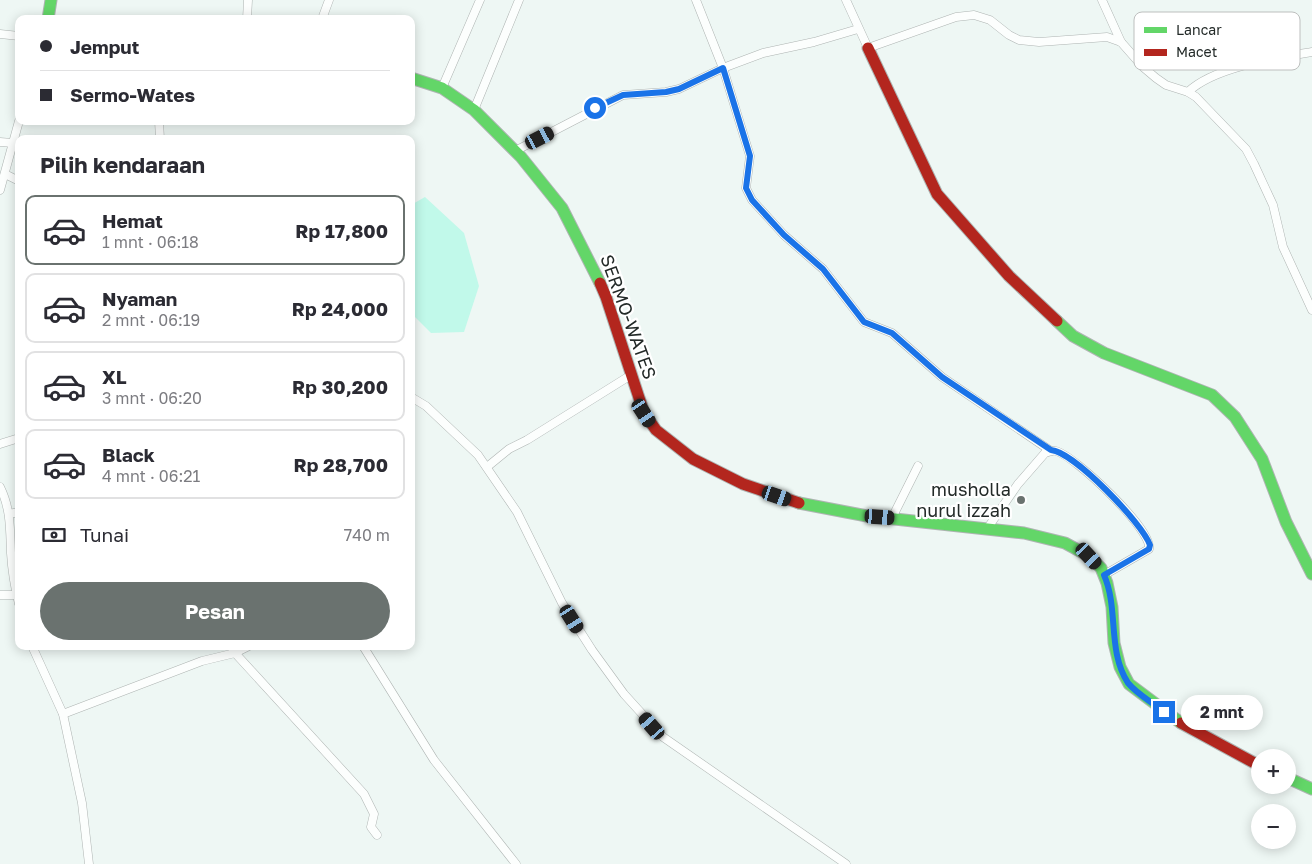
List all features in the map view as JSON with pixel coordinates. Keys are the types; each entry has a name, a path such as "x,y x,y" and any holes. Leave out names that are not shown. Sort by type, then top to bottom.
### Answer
{"main road":[{"path":"49,15 51,0"},
{"path":"868,48 937,194 1009,276 1073,336 1104,353 1212,395 1235,417 1262,459 1286,522 1312,574"},
{"name":"SERMO-WATES","path":"415,79 442,88 474,110 515,151 562,208 590,261 606,297 644,413 656,430 693,459 743,484 794,502 867,516 1024,533 1065,543 1089,556 1101,568 1107,583 1112,607 1114,643 1120,667 1129,684 1187,727 1251,761"},
{"path":"1296,782 1312,789"}],"street":[{"path":"247,15 248,0"},
{"path":"324,15 330,0"},
{"path":"442,88 480,0"},
{"path":"474,110 519,0"},
{"path":"696,0 723,68 750,156 746,188 752,200 784,235 823,269 864,322 892,333 942,377 1051,450 1056,451 1083,469 1125,508 1148,541 1149,549 1104,575"},
{"path":"846,0 868,48 956,17 974,15 990,20 1009,36 1019,40 1039,42 1107,37 1122,42"},
{"path":"1102,0 1122,42 1134,56"},
{"path":"515,151 623,95 666,92 679,89 723,68 763,53 814,42 858,29"},
{"path":"0,34 15,36"},
{"path":"1147,70 1166,85 1188,92 1196,97 1246,150 1264,184 1272,205 1283,247 1312,310"},
{"path":"1188,92 1202,80 1233,70"},
{"path":"0,190 15,136"},
{"path":"0,142 13,143"},
{"path":"5,174 15,179"},
{"path":"487,467 509,449 527,440 631,375"},
{"path":"415,399 426,406 451,429 478,455 487,467 517,512 562,603 592,650 624,694 662,737 846,864"},
{"path":"0,444 15,439"},
{"path":"988,529 1018,484 1045,454 1051,450"},
{"path":"892,518 918,466"},
{"path":"0,487 9,514 15,587"},
{"path":"9,514 15,513"},
{"path":"0,595 15,595"},
{"path":"34,650 63,714 82,803 89,864"},
{"path":"63,714 233,650 364,794 374,814 371,827 377,835"},
{"path":"365,650 434,760 516,864"}],"green space":[{"path":"425,197 464,233 479,286 464,332 431,333 415,317 415,203"}],"traffic: fast":[{"path":"49,15 51,0"},
{"path":"415,79 442,88 474,110 521,157 562,208 600,283"},
{"path":"1057,321 1073,336 1104,353 1212,395 1235,417 1262,459 1286,522 1312,574"},
{"path":"799,503 867,516 1024,533 1065,543 1089,556 1101,568 1107,583 1112,607 1114,643 1120,667 1129,684 1181,723"},
{"path":"1296,782 1312,789"}],"traffic: jam":[{"path":"868,48 937,194 1009,276 1057,321"},
{"path":"600,283 644,413 656,430 693,459 743,484 799,503"},
{"path":"1181,723 1251,761"}],"place":[{"name":"musholla nurul izzah","path":"1021,500"}],"route":[{"path":"595,108 623,95 651,94 679,89 698,82 723,68 750,156 746,188 752,200 784,235 823,269 864,322 892,333 942,377 986,405 1009,423 1083,469 1125,508 1142,531 1150,545 1149,549 1104,575 1112,607 1114,643 1120,667 1129,684 1164,712"}]}
